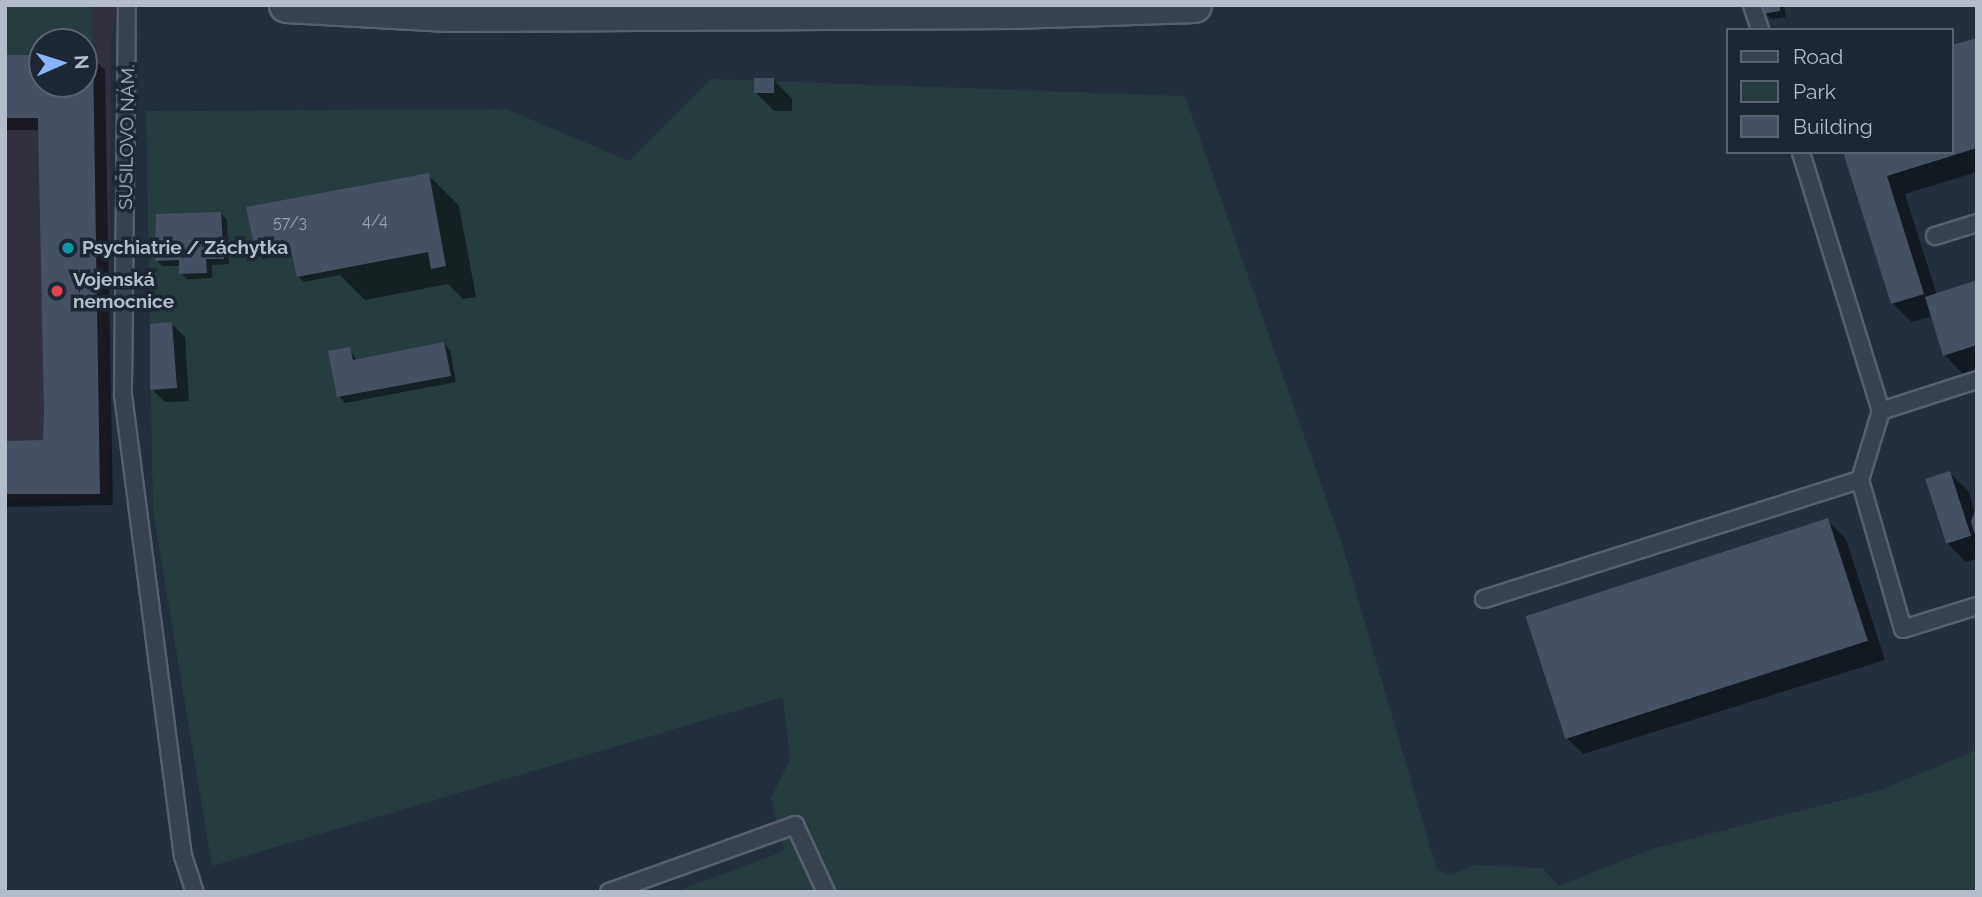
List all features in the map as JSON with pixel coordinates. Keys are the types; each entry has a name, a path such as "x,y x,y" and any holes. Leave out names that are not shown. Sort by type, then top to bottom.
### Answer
{"street":[{"path":"286,5 448,14 1013,11 1194,5"}],"lane":[{"name":"SUŠILOVO NÁM.","path":"127,5 123,395 183,856 195,892"},
{"path":"1752,5 1759,28"},
{"path":"1802,154 1881,411 1860,480 1903,629 1977,606"},
{"path":"1934,236 1977,223"},
{"path":"1881,411 1977,380"},
{"path":"1484,599 1860,480"},
{"path":"609,892 795,825 826,892"}],"shaded area":[{"name":"Vojenská nemocnice","path":"5,5 119,5 111,39 108,497 5,501"}],"green space":[{"path":"5,5 92,5 92,28 28,28 28,55 5,55"},
{"path":"711,79 1185,96 1342,544 1437,870 1451,875 1473,865 1542,868 1559,886 1655,848 1881,790 1977,750 1977,892 675,892 784,851 771,798 790,760 783,697 212,866 153,511 146,111 506,109 629,161"}],"building":[{"path":"1762,5 1780,5 1780,11 1763,14"},
{"path":"1977,38 1977,148 1887,176 1924,294 1891,304 1844,154 1954,154 1954,44"},
{"name":"Psychiatrie / Záchytka","path":"5,55 28,55 28,98 94,98 100,494 5,494 5,441 43,440 44,411 38,118 5,118"},
{"path":"754,78 774,78 774,93 754,93"},
{"path":"429,173 446,266 431,269 428,252 297,277 290,247 256,254 246,207"},
{"path":"221,212 224,259 206,259 207,273 179,274 179,260 155,261 156,214"},
{"path":"1977,280 1977,345 1943,356 1925,297"},
{"path":"172,322 177,388 150,390 150,324"},
{"path":"444,342 451,376 337,397 328,351 350,347 353,360"},
{"path":"1950,471 1971,536 1946,544 1925,479"},
{"path":"1977,504 1977,541 1971,522"},
{"path":"1828,518 1868,641 1565,739 1526,616"}],"place":[{"name":"Psychiatrie / Záchytka","path":"68,248"},
{"name":"Vojenská nemocnice","path":"57,291"}]}
